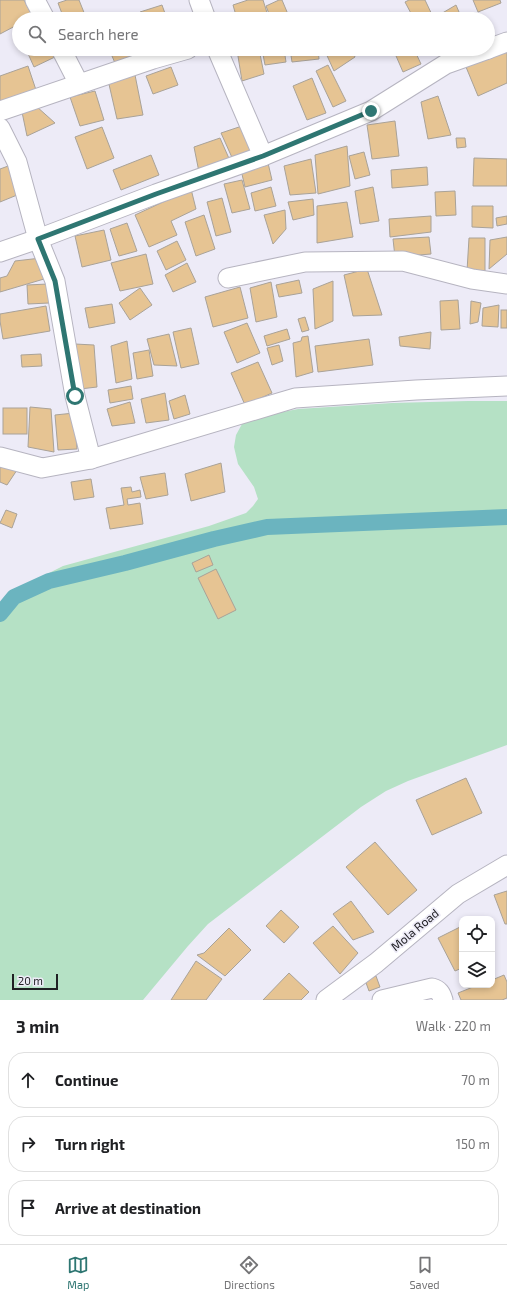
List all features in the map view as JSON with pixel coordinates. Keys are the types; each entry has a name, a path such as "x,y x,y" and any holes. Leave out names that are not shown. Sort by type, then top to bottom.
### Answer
{"street":[{"path":"35,0 41,12"},
{"path":"199,0 203,12"},
{"path":"495,46 507,42"},
{"path":"65,56 79,84"},
{"path":"0,111 163,56"},
{"path":"220,56 263,156"},
{"path":"0,252 263,156 371,111 446,64 468,56"},
{"path":"0,128 17,162 38,239 55,281 75,396 91,459"},
{"path":"228,278 305,262 403,261 472,279 507,284"},
{"path":"0,457 42,468 91,459 295,398 507,386"},
{"name":"Mola Road","path":"326,1000 376,963 458,894 507,865"},
{"path":"382,1000 432,988 437,989 441,993 443,1000"}],"green space":[{"path":"507,401 507,745 408,781 386,791 361,807 208,924 143,1000 0,1000 0,607 49,573 63,566 209,526 246,513 258,499 254,487 238,464 234,447 236,435 242,424 262,416 298,409 392,403"}],"building":[{"path":"0,0 24,0 30,12 12,12 12,28 0,34"},
{"path":"67,0 79,0 84,12 61,12 58,3"},
{"path":"248,0 263,0 267,12 235,12 233,5"},
{"path":"282,0 287,12 268,12 266,6"},
{"path":"409,0 425,0 431,12 410,12 405,2"},
{"path":"473,0 500,0 501,3 478,12"},
{"path":"162,5 164,12 140,12"},
{"path":"456,5 459,12 444,12"},
{"path":"507,49 507,83 478,96 466,67 491,56 495,56 495,54"},
{"path":"29,56 57,56 34,67"},
{"path":"112,56 132,56 115,63"},
{"path":"238,56 260,56 264,74 242,81"},
{"path":"263,56 285,56 286,62 265,65"},
{"path":"291,56 319,56 319,59 292,62"},
{"path":"327,56 355,56 355,57 334,71"},
{"path":"396,56 417,56 421,64 403,72"},
{"path":"328,65 346,101 333,107 316,71"},
{"path":"28,66 36,90 0,103 0,76"},
{"path":"171,67 178,85 153,94 146,76"},
{"path":"135,75 143,115 117,119 108,80"},
{"path":"312,78 326,113 307,120 293,86"},
{"path":"95,91 104,120 80,126 70,97"},
{"path":"438,96 451,135 428,139 421,102"},
{"path":"36,106 55,123 27,136 22,112"},
{"path":"395,121 399,156 372,159 367,125"},
{"path":"245,125 257,152 234,162 221,133"},
{"path":"102,127 114,158 87,169 75,137"},
{"path":"220,138 231,163 199,172 194,147"},
{"path":"456,138 465,138 466,147 457,148"},
{"path":"347,146 350,186 318,194 315,155"},
{"path":"364,152 370,175 355,179 349,156"},
{"path":"151,155 159,175 121,190 113,170"},
{"path":"474,158 507,159 507,186 473,186"},
{"path":"311,159 316,193 290,195 284,166"},
{"path":"268,163 272,180 245,187 241,170"},
{"path":"11,165 22,193 0,202 0,169"},
{"path":"427,167 428,185 392,188 391,170"},
{"path":"242,180 250,209 232,213 224,184"},
{"path":"271,187 276,206 255,211 251,193"},
{"path":"373,187 379,221 360,224 355,191"},
{"path":"191,189 196,209 171,221 177,235 149,247 135,215"},
{"path":"455,191 456,215 436,216 435,192"},
{"path":"222,198 231,232 216,236 207,202"},
{"path":"313,199 314,215 293,220 288,202"},
{"path":"347,202 353,237 317,243 317,206"},
{"path":"472,206 493,206 493,228 472,227"},
{"path":"285,210 286,229 273,244 264,215"},
{"path":"204,215 215,249 196,256 185,222"},
{"path":"431,216 431,232 390,237 389,219"},
{"path":"507,216 507,224 497,226 496,218"},
{"path":"127,223 137,251 119,256 110,229"},
{"path":"104,230 111,260 82,267 75,236"},
{"path":"429,237 431,254 395,257 393,239"},
{"path":"507,237 507,254 489,269 490,240"},
{"path":"469,238 485,238 485,274 467,271"},
{"path":"177,241 186,260 166,270 157,251"},
{"path":"146,254 153,284 120,291 111,263"},
{"path":"41,258 44,279 0,292 0,278 7,276 15,261"},
{"path":"187,263 196,282 173,292 165,275"},
{"path":"367,269 382,315 353,316 344,275"},
{"path":"299,280 302,293 279,297 276,285"},
{"path":"333,281 333,321 315,329 313,289"},
{"path":"271,282 277,317 256,322 250,288"},
{"path":"48,284 49,303 28,304 27,285"},
{"path":"240,287 248,318 213,327 205,297"},
{"path":"140,288 152,305 130,320 119,303"},
{"path":"458,300 460,329 441,330 440,301"},
{"path":"471,301 481,303 478,322 470,324"},
{"path":"112,304 115,323 89,328 85,308"},
{"path":"499,305 498,327 482,326 483,308"},
{"path":"46,306 50,331 3,339 0,314"},
{"path":"501,310 507,310 507,328 501,328"},
{"path":"305,317 309,330 302,332 298,319"},
{"path":"247,323 260,353 237,363 224,332"},
{"path":"191,328 199,364 181,368 173,332"},
{"path":"287,329 290,339 267,346 264,336"},
{"path":"431,332 430,349 400,346 399,337"},
{"path":"169,334 177,366 154,365 147,339"},
{"path":"308,336 313,372 296,377 293,343 301,341 302,337"},
{"path":"369,339 373,365 318,372 315,346"},
{"path":"127,341 132,379 116,383 111,346"},
{"path":"75,344 94,345 97,387 80,389"},
{"path":"279,345 283,361 272,365 267,348"},
{"path":"149,350 153,376 137,379 133,353"},
{"path":"41,354 42,366 22,367 21,355"},
{"path":"258,362 272,393 245,405 231,373"},
{"path":"131,386 133,399 110,403 108,390"},
{"path":"165,393 169,420 146,423 141,399"},
{"path":"185,395 190,414 174,419 169,401"},
{"path":"130,402 135,423 112,426 107,409"},
{"path":"30,407 51,409 54,452 28,447"},
{"path":"3,408 27,408 27,434 3,434"},
{"path":"74,413 77,449 58,450 55,415"},
{"path":"0,462 19,467 7,485 0,482"},
{"path":"221,463 225,492 191,501 185,474"},
{"path":"165,473 168,495 146,499 140,477"},
{"path":"91,479 94,497 74,500 71,482"},
{"path":"131,487 132,492 140,490 141,497 127,499 128,505 140,503 143,524 110,529 106,508 124,505 121,488"},
{"path":"6,510 17,514 12,528 0,523"},
{"path":"209,555 213,565 196,572 192,563"},
{"path":"216,569 236,610 218,619 198,578"},
{"path":"466,778 482,813 432,835 416,800"},
{"path":"375,842 417,890 388,915 346,867"},
{"path":"507,891 507,924 505,924 494,895"},
{"path":"351,901 374,932 353,940 333,914"},
{"path":"281,910 299,927 284,943 266,926"},
{"path":"333,926 358,953 340,974 313,943"},
{"path":"229,928 251,950 225,976 197,955 204,953"},
{"path":"459,928 459,969 455,971 438,938"},
{"path":"196,961 222,979 206,1000 171,1000"},
{"path":"289,973 309,992 301,1000 263,1000"},
{"path":"504,975 507,982 507,998 502,1000 461,1000 458,993 470,988 495,988 495,979"},
{"path":"376,976 380,987 369,991 365,980"}],"waterway":[{"path":"0,614 14,597 49,581 267,527 507,517"}],"route":[{"path":"75,396 55,281 38,239 156,194 263,156 371,111"}]}
